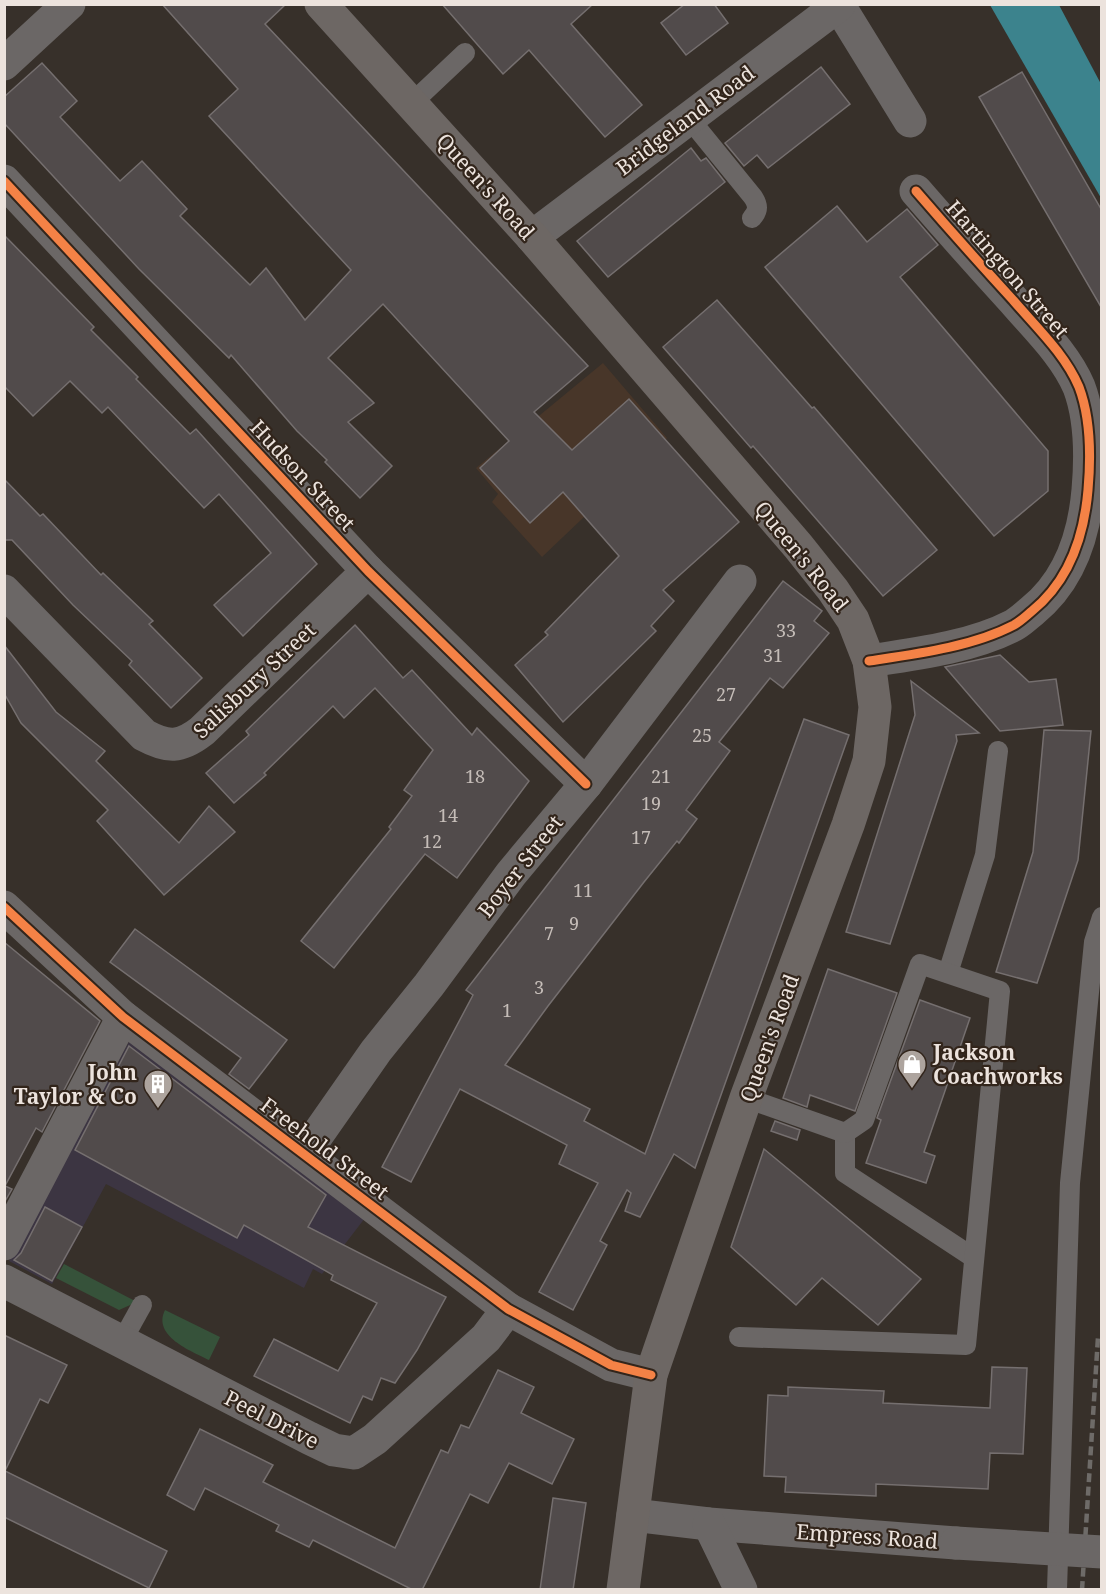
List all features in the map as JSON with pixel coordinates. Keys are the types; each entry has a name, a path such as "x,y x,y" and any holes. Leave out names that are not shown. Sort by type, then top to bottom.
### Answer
{"main road":[{"name":"Queen's Road","path":"321,4 532,237 809,560 853,620 869,662 875,707 869,761 848,825 746,1098 651,1375 623,1590"}],"street":[{"path":"4,64 69,4"},
{"path":"838,5 910,121"},
{"name":"Bridgeland Road","path":"532,237 838,5"},
{"name":"Hudson Street","path":"4,181 368,572 586,784"},
{"name":"Hartington Street","path":"869,662 921,653 978,639 1016,624 1048,598 1067,570 1079,540 1087,505 1090,476 1089,425 1078,386 1056,348 916,191"},
{"name":"Salisbury Street","path":"4,591 144,735 159,743 176,745 190,741 202,731 368,572"},
{"name":"Boyer Street","path":"304,1154 376,1051 429,985 511,874 586,784 740,581"},
{"name":"Freehold Street","path":"4,907 123,1017 508,1309 611,1365 651,1375"},
{"path":"4,1244 123,1017"},
{"name":"Peel Drive","path":"4,1281 334,1450 354,1453 375,1439 486,1338 508,1309"},
{"name":"Empress Road","path":"633,1515 709,1524 1101,1552"},
{"path":"709,1524 741,1590"}],"lane":[{"path":"412,103 465,53"},
{"path":"688,117 753,196 758,205 752,218"},
{"path":"948,973 985,855 998,751"},
{"path":"1058,1590 1070,1183 1094,942 1101,917"},
{"path":"739,1337 966,1345 1000,991 920,964 864,1120 846,1133"},
{"path":"746,1098 846,1133"},
{"path":"846,1133 845,1173 975,1258"},
{"path":"122,1341 142,1305"}],"shaded area":[{"path":"603,363 667,438 542,557 492,502 498,494 476,468"},
{"name":"John Taylor & Co","path":"131,1038 365,1218 322,1274 313,1269 304,1288 106,1184 52,1284 9,1261"}],"green space":[{"path":"64,1264 137,1302 119,1310 56,1278"},
{"path":"165,1310 220,1337 209,1360 184,1347 168,1335 162,1319"}],"water":[{"path":"990,5 1059,5 1101,84 1101,198"}],"building":[{"path":"162,4 286,4 265,24 588,366 534,412 572,450 629,399 739,522 663,590 674,601 651,626 656,631 563,722 515,665 548,635 545,632 619,556 563,492 530,523 480,468 509,441 383,304 328,358 374,403 348,422 392,466 360,498 325,462 327,460 297,431 231,355 229,358 139,269 4,123 4,97 42,63 77,101 60,117 120,181 142,161 187,209 180,216 250,285 266,268 305,320 351,270 209,116 238,89"},
{"path":"442,4 593,4 571,24 642,105 605,137 529,50 503,74"},
{"path":"685,4 714,4 728,23 686,55 661,23"},
{"path":"821,67 850,104 768,168 757,155 744,166 725,143"},
{"path":"1022,72 1101,209 1101,307 979,97"},
{"path":"691,148 701,161 706,158 725,182 608,277 577,241"},
{"path":"837,206 867,242 907,209 938,245 900,277 1048,451 1048,491 994,536 765,267"},
{"path":"4,235 94,327 91,330 190,434 196,429 317,564 243,636 214,605 271,553 219,494 204,508 108,407 102,413 70,381 33,416 4,386"},
{"path":"717,300 812,408 814,407 937,550 883,596 753,446 751,448 663,347"},
{"path":"4,479 40,516 43,514 101,575 103,573 153,621 149,624 202,678 171,708 129,665 132,661 73,605 12,540 4,540"},
{"path":"783,581 822,611 814,621 829,633 783,688 770,678 719,742 730,751 686,810 697,819 644,882 505,1065 590,1109 584,1121 645,1154 804,719 849,735 695,1168 674,1154 640,1217 625,1211 631,1193 627,1190 600,1241 607,1245 573,1310 539,1292 598,1183 559,1164 567,1145 460,1089 411,1182 382,1167 473,995 466,990"},
{"path":"355,625 403,678 412,670 472,735 477,728 529,781 457,878 425,854 334,968 301,941 391,829 389,827 412,796 404,790 433,750 375,688 344,718 333,706 264,773 266,775 234,803 206,773 249,735 246,731"},
{"path":"4,645 56,712 105,751 96,761 179,843 209,806 235,832 164,895 97,821 108,810 21,723 4,693"},
{"path":"1000,655 1029,682 1056,679 1063,725 1000,731 945,667"},
{"path":"911,681 979,733 956,735 957,741 890,944 846,932 915,715"},
{"path":"1044,730 1091,731 1078,860 1037,983 996,972 1033,852"},
{"path":"135,929 287,1040 249,1089 229,1074 241,1058 110,962"},
{"name":"John Taylor & Co","path":"4,942 100,1021 42,1132 36,1128 5,1186 12,1189 4,1203"},
{"path":"828,969 897,993 855,1111 810,1095 807,1107 783,1098"},
{"path":"920,1000 970,1018 924,1152 935,1156 926,1183 866,1163 881,1120 877,1118"},
{"name":"John Taylor & Co","path":"129,1046 326,1195 308,1227 446,1297 417,1350 395,1383 381,1378 372,1400 363,1396 350,1423 254,1376 274,1339 338,1371 377,1303 331,1280 333,1275 244,1225 237,1238 75,1150"},
{"path":"775,1121 800,1130 797,1140 771,1131"},
{"path":"764,1149 921,1279 878,1325 822,1278 796,1305 731,1247"},
{"path":"45,1207 82,1227 52,1281 14,1260 21,1253"},
{"path":"4,1335 67,1365 48,1403 40,1399 5,1471 167,1551 149,1588 4,1517"},
{"path":"992,1367 1027,1368 1023,1454 990,1453 988,1489 876,1484 876,1496 785,1492 786,1477 764,1476 768,1395 788,1396 788,1387 884,1391 883,1403 990,1408"},
{"path":"498,1370 534,1387 521,1413 574,1439 552,1484 509,1463 488,1503 470,1494 422,1590 413,1590 313,1540 309,1547 276,1531 279,1525 205,1488 194,1510 167,1495 200,1429 273,1465 263,1482 395,1548 441,1450 448,1453 461,1425 469,1428"},
{"path":"553,1498 586,1503 573,1590 540,1590"}],"railway":[{"path":"1082,1590 1098,1337"}],"cycle path":[{"path":"4,181 368,571 586,784"},
{"path":"869,661 962,644 998,633 1021,620 1045,599 1065,572 1083,525 1088,490 1090,464 1088,425 1083,399 1073,375 1049,341 916,191"},
{"path":"4,907 123,1017 508,1309 611,1365 651,1375"}],"place":[{"name":"Jackson Coachworks","path":"912,1090"},
{"name":"John Taylor & Co","path":"158,1110"}]}
